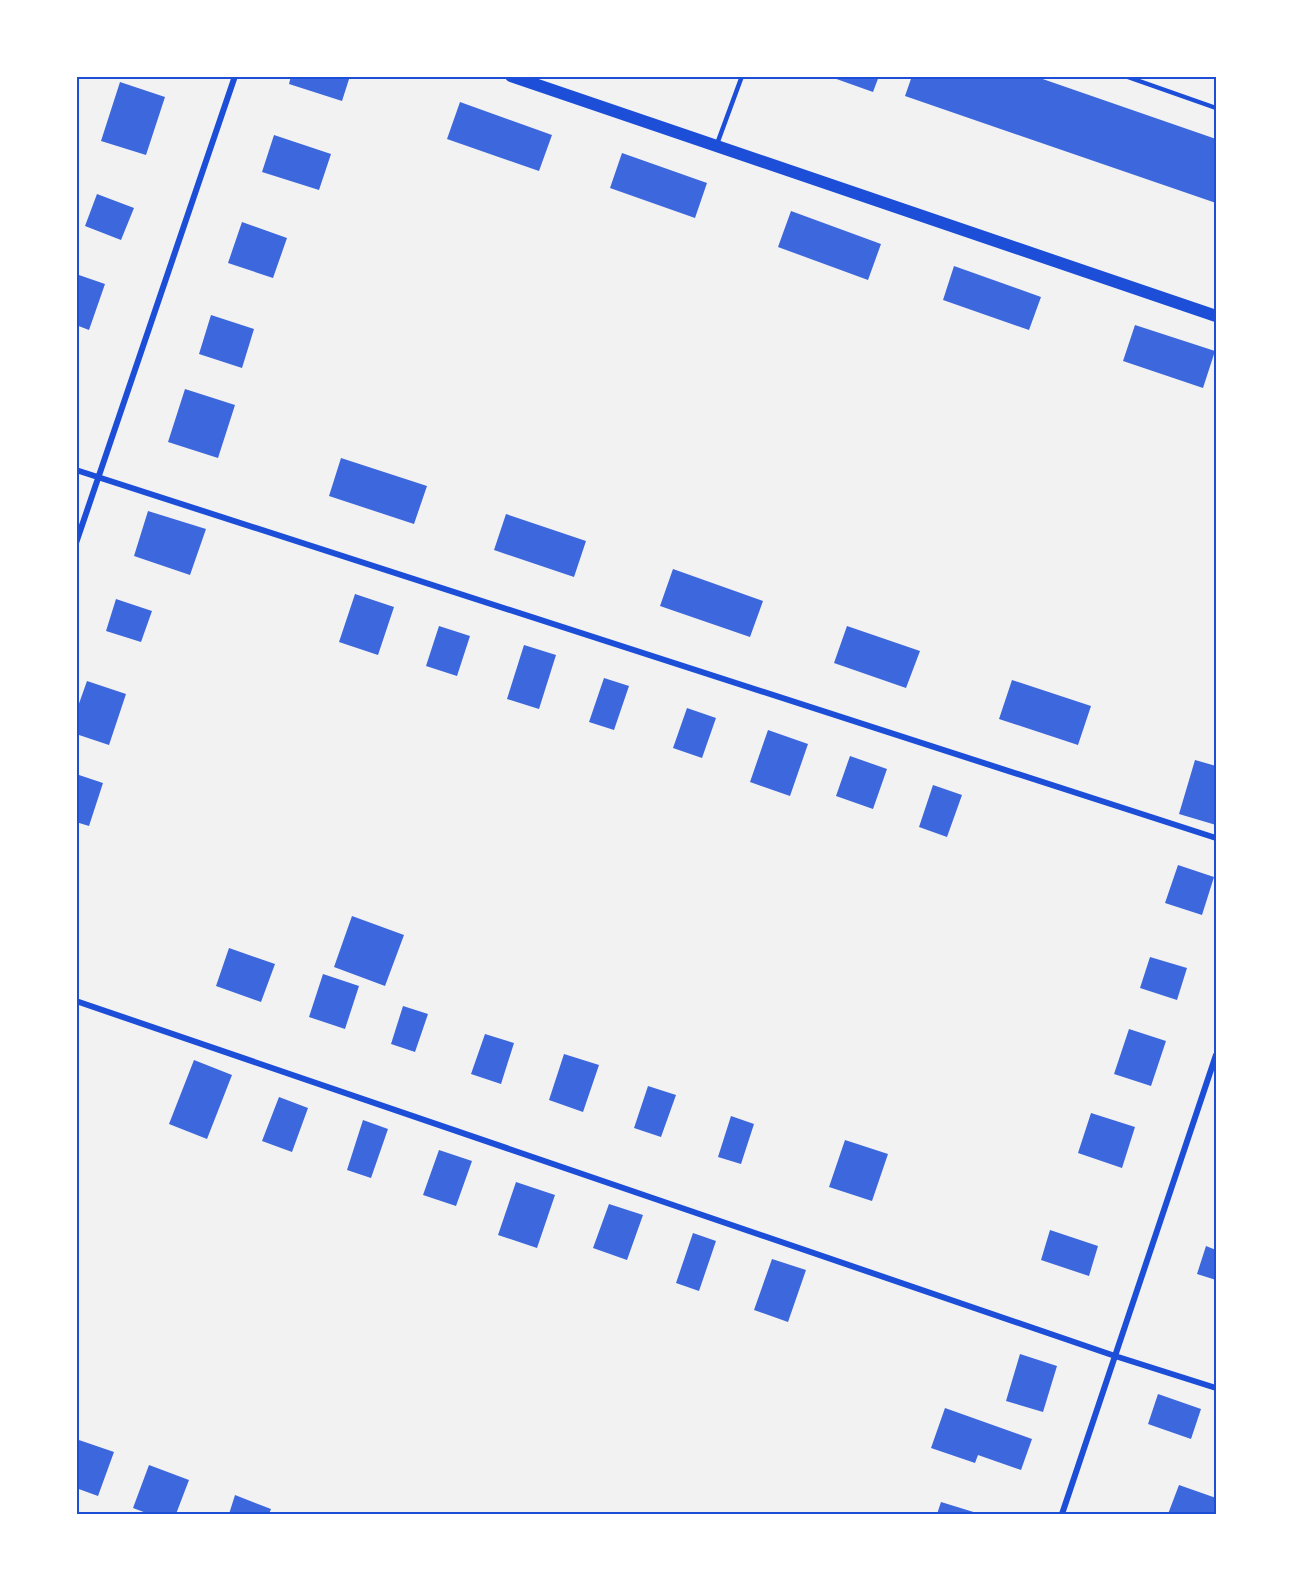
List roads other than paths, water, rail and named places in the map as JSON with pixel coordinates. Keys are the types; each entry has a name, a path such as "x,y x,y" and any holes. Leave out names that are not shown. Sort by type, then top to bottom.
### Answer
{"main road":[{"path":"511,76 1216,316"}],"street":[{"path":"76,543 235,76"},
{"path":"76,470 1216,838"},
{"path":"76,1001 1115,1356 1216,1388"},
{"path":"1062,1515 1216,1054"}],"lane":[{"path":"717,146 742,76"},
{"path":"1125,76 1216,108"}]}
